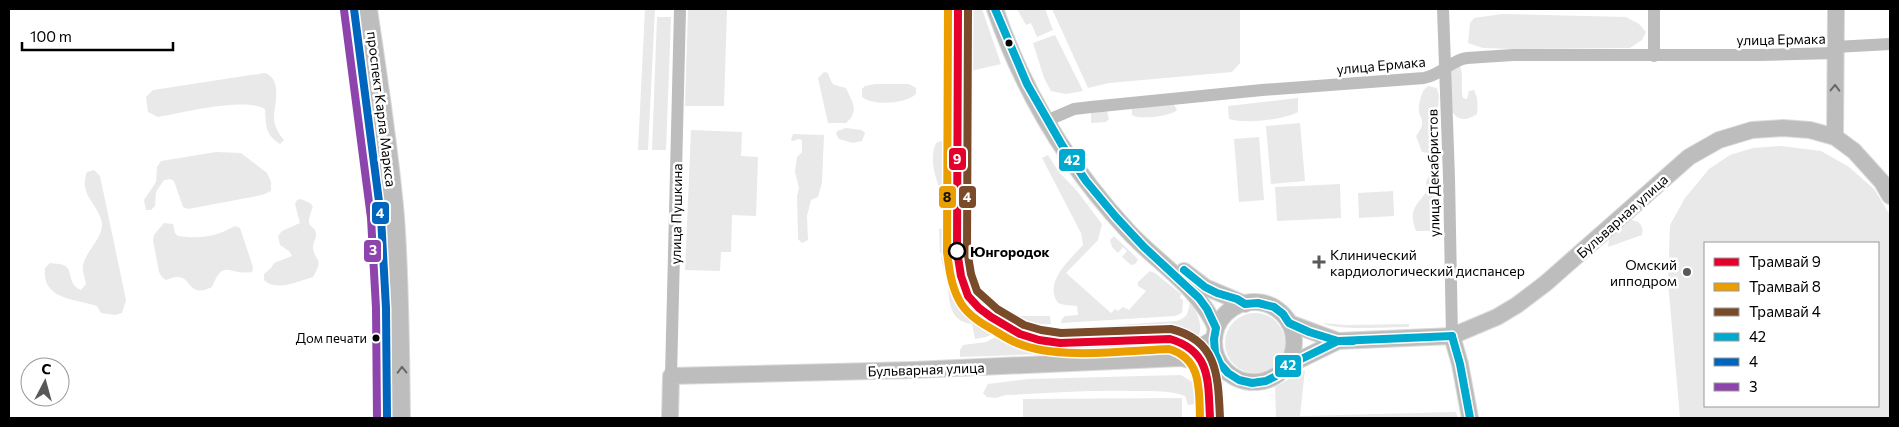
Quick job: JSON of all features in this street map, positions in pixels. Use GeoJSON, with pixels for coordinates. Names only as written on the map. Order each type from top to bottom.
{"type":"FeatureCollection","features":[{"type":"Feature","properties":{"kind":"main road","name":"проспект Карла Маркса"},"geometry":{"type":"LineString","coordinates":[[354,9],[384,180]]}},
{"type":"Feature","properties":{"kind":"main road","name":"проспект Карла Маркса"},"geometry":{"type":"LineString","coordinates":[[369,9],[384,180],[401,303],[402,418]]}},
{"type":"Feature","properties":{"kind":"main road"},"geometry":{"type":"LineString","coordinates":[[996,9],[1014,55],[1086,181],[1139,242],[1199,298],[1207,309],[1215,334],[1215,353],[1220,364],[1228,373],[1239,380],[1252,383],[1266,381],[1278,375],[1287,366],[1293,352],[1294,337],[1289,323],[1283,314],[1274,307],[1258,303],[1246,304],[1230,310],[1221,318],[1215,334]]}},
{"type":"Feature","properties":{"kind":"main road"},"geometry":{"type":"LineString","coordinates":[[1007,9],[1051,118],[1094,174],[1137,225],[1190,275],[1205,287],[1246,304]]}},
{"type":"Feature","properties":{"kind":"main road"},"geometry":{"type":"LineString","coordinates":[[1835,136],[1836,9]]}},
{"type":"Feature","properties":{"kind":"main road","name":"Бульварная улица"},"geometry":{"type":"LineString","coordinates":[[1289,323],[1338,341],[1452,336],[1497,317],[1517,305],[1546,283],[1587,249],[1689,156],[1719,140],[1752,130],[1783,128],[1810,130],[1835,136],[1854,151],[1882,182],[1890,196]]}},
{"type":"Feature","properties":{"kind":"main road","name":"проспект Карла Маркса"},"geometry":{"type":"LineString","coordinates":[[387,418],[386,308],[388,216]]}},
{"type":"Feature","properties":{"kind":"main road","name":"Бульварная улица"},"geometry":{"type":"LineString","coordinates":[[1181,358],[1215,334]]}},
{"type":"Feature","properties":{"kind":"main road"},"geometry":{"type":"LineString","coordinates":[[1452,336],[1460,364],[1470,418]]}},
{"type":"Feature","properties":{"kind":"main road","name":"Бульварная улица"},"geometry":{"type":"LineString","coordinates":[[1287,366],[1338,341]]}},
{"type":"Feature","properties":{"kind":"main road","name":"Бульварная улица"},"geometry":{"type":"LineString","coordinates":[[671,376],[913,370],[1181,358],[1203,363],[1228,373]]}},
{"type":"Feature","properties":{"kind":"main road","name":"улица Пушкина"},"geometry":{"type":"LineString","coordinates":[[670,418],[671,376]]}},
{"type":"Feature","properties":{"kind":"street","name":"улица Пушкина"},"geometry":{"type":"LineString","coordinates":[[671,376],[680,9]]}},
{"type":"Feature","properties":{"kind":"street","name":"улица Декабристов"},"geometry":{"type":"LineString","coordinates":[[1443,9],[1452,336]]}},
{"type":"Feature","properties":{"kind":"street"},"geometry":{"type":"LineString","coordinates":[[1654,9],[1654,56]]}},
{"type":"Feature","properties":{"kind":"street","name":"улица Ермака"},"geometry":{"type":"LineString","coordinates":[[1051,118],[1074,109],[1091,106],[1262,90],[1424,78],[1435,76],[1460,59],[1504,56],[1654,56],[1835,50],[1890,44]]}},
{"type":"Feature","properties":{"kind":"shaded area"},"geometry":{"type":"Polygon","coordinates":[[[645,9],[655,9],[648,150],[638,150],[645,9]]]}},
{"type":"Feature","properties":{"kind":"shaded area"},"geometry":{"type":"Polygon","coordinates":[[[688,9],[727,9],[724,106],[685,106],[688,9]]]}},
{"type":"Feature","properties":{"kind":"shaded area"},"geometry":{"type":"Polygon","coordinates":[[[961,9],[982,9],[1001,64],[962,73],[961,9]]]}},
{"type":"Feature","properties":{"kind":"shaded area"},"geometry":{"type":"Polygon","coordinates":[[[1017,9],[1045,9],[1053,30],[1037,37],[1031,23],[1026,25],[1017,9]]]}},
{"type":"Feature","properties":{"kind":"shaded area"},"geometry":{"type":"Polygon","coordinates":[[[1052,9],[1240,9],[1240,63],[1232,72],[1109,83],[1088,88],[1052,9]]]}},
{"type":"Feature","properties":{"kind":"shaded area"},"geometry":{"type":"Polygon","coordinates":[[[1502,14],[1626,17],[1639,24],[1646,32],[1642,40],[1630,48],[1512,49],[1483,48],[1468,43],[1470,23],[1474,18],[1502,14]]]}},
{"type":"Feature","properties":{"kind":"shaded area"},"geometry":{"type":"Polygon","coordinates":[[[657,17],[671,17],[666,150],[652,150],[657,17]]]}},
{"type":"Feature","properties":{"kind":"shaded area"},"geometry":{"type":"Polygon","coordinates":[[[1055,35],[1083,91],[1066,94],[1051,91],[1044,78],[1033,43],[1055,35]]]}},
{"type":"Feature","properties":{"kind":"shaded area"},"geometry":{"type":"Polygon","coordinates":[[[1460,66],[1463,98],[1467,99],[1469,91],[1474,90],[1477,102],[1477,114],[1466,119],[1458,118],[1453,113],[1448,94],[1454,67],[1460,66]]]}},
{"type":"Feature","properties":{"kind":"shaded area"},"geometry":{"type":"Polygon","coordinates":[[[824,72],[828,73],[833,84],[846,88],[851,98],[854,110],[846,123],[828,123],[818,78],[824,72]]]}},
{"type":"Feature","properties":{"kind":"shaded area"},"geometry":{"type":"Polygon","coordinates":[[[265,73],[271,76],[276,86],[274,119],[275,125],[284,140],[280,144],[271,137],[267,129],[265,109],[255,106],[228,105],[158,117],[148,112],[146,97],[153,90],[265,73]]]}},
{"type":"Feature","properties":{"kind":"shaded area"},"geometry":{"type":"Polygon","coordinates":[[[875,84],[909,84],[916,88],[916,94],[905,100],[889,103],[873,102],[862,97],[862,89],[865,86],[875,84]]]}},
{"type":"Feature","properties":{"kind":"shaded area"},"geometry":{"type":"Polygon","coordinates":[[[1428,86],[1437,88],[1439,96],[1437,118],[1439,133],[1429,153],[1422,152],[1416,136],[1422,125],[1419,113],[1420,98],[1428,86]]]}},
{"type":"Feature","properties":{"kind":"shaded area"},"geometry":{"type":"Polygon","coordinates":[[[1298,98],[1298,112],[1291,115],[1254,121],[1229,119],[1228,106],[1298,98]]]}},
{"type":"Feature","properties":{"kind":"shaded area"},"geometry":{"type":"Polygon","coordinates":[[[1174,104],[1177,110],[1162,116],[1132,115],[1132,109],[1174,104]]]}},
{"type":"Feature","properties":{"kind":"shaded area"},"geometry":{"type":"Polygon","coordinates":[[[1091,111],[1107,111],[1109,119],[1106,122],[1091,123],[1091,111]]]}},
{"type":"Feature","properties":{"kind":"shaded area"},"geometry":{"type":"Polygon","coordinates":[[[1300,123],[1305,181],[1271,184],[1266,126],[1300,123]]]}},
{"type":"Feature","properties":{"kind":"shaded area"},"geometry":{"type":"Polygon","coordinates":[[[846,128],[862,130],[865,133],[862,141],[853,143],[839,139],[836,134],[837,131],[846,128]]]}},
{"type":"Feature","properties":{"kind":"shaded area"},"geometry":{"type":"Polygon","coordinates":[[[691,130],[742,132],[741,156],[758,157],[756,216],[732,215],[731,252],[721,252],[720,271],[685,270],[691,130]]]}},
{"type":"Feature","properties":{"kind":"shaded area"},"geometry":{"type":"Polygon","coordinates":[[[793,134],[824,135],[822,182],[818,197],[811,200],[807,216],[808,240],[802,243],[798,239],[797,196],[799,188],[795,172],[797,157],[802,152],[802,140],[791,140],[793,134]]]}},
{"type":"Feature","properties":{"kind":"shaded area"},"geometry":{"type":"Polygon","coordinates":[[[1259,137],[1264,200],[1239,202],[1234,139],[1259,137]]]}},
{"type":"Feature","properties":{"kind":"shaded area"},"geometry":{"type":"Polygon","coordinates":[[[941,141],[947,146],[966,143],[967,225],[958,221],[959,249],[954,252],[940,253],[939,229],[948,228],[947,195],[942,193],[937,181],[933,155],[936,143],[941,141]]]}},
{"type":"Feature","properties":{"kind":"shaded area","name":"Омский ипподром"},"geometry":{"type":"Polygon","coordinates":[[[1781,146],[1821,151],[1849,167],[1874,189],[1890,215],[1890,418],[1680,418],[1668,282],[1670,225],[1685,198],[1709,169],[1730,155],[1753,148],[1781,146]]]}},
{"type":"Feature","properties":{"kind":"shaded area"},"geometry":{"type":"Polygon","coordinates":[[[216,152],[241,153],[267,173],[271,182],[271,191],[262,195],[188,209],[183,207],[174,181],[170,179],[164,180],[156,192],[155,206],[151,210],[146,210],[144,200],[156,182],[157,167],[161,161],[216,152]]]}},
{"type":"Feature","properties":{"kind":"shaded area"},"geometry":{"type":"Polygon","coordinates":[[[1048,155],[1058,171],[1077,191],[1102,224],[1098,240],[1066,273],[1111,313],[1115,309],[1118,311],[1123,307],[1129,310],[1146,291],[1138,286],[1138,282],[1150,271],[1181,294],[1180,298],[1183,300],[1182,313],[1175,316],[1061,323],[1065,316],[1078,315],[1077,306],[1058,303],[1054,295],[1056,279],[1065,264],[1083,245],[1081,233],[1042,158],[1048,155]]]}},
{"type":"Feature","properties":{"kind":"shaded area"},"geometry":{"type":"Polygon","coordinates":[[[94,170],[100,176],[126,300],[122,313],[115,315],[101,313],[97,306],[70,299],[54,292],[48,286],[45,279],[45,268],[50,263],[61,264],[68,269],[73,284],[76,287],[81,290],[86,284],[83,265],[102,229],[100,216],[85,187],[87,172],[94,170]]]}},
{"type":"Feature","properties":{"kind":"shaded area"},"geometry":{"type":"Polygon","coordinates":[[[1434,175],[1439,182],[1440,190],[1439,207],[1434,211],[1435,222],[1430,231],[1416,231],[1413,218],[1414,209],[1427,191],[1426,182],[1429,176],[1434,175]]]}},
{"type":"Feature","properties":{"kind":"shaded area"},"geometry":{"type":"Polygon","coordinates":[[[1340,184],[1341,218],[1277,221],[1275,187],[1340,184]]]}},
{"type":"Feature","properties":{"kind":"shaded area"},"geometry":{"type":"Polygon","coordinates":[[[1393,191],[1394,216],[1359,218],[1358,193],[1393,191]]]}},
{"type":"Feature","properties":{"kind":"shaded area"},"geometry":{"type":"Polygon","coordinates":[[[301,199],[310,203],[313,207],[309,224],[316,231],[313,247],[319,263],[318,266],[313,277],[281,285],[269,283],[264,280],[264,274],[274,263],[292,256],[289,251],[280,245],[278,236],[282,231],[300,223],[295,204],[297,200],[301,199]]]}},
{"type":"Feature","properties":{"kind":"shaded area"},"geometry":{"type":"Polygon","coordinates":[[[1631,220],[1641,225],[1642,235],[1608,247],[1609,239],[1631,220]]]}},
{"type":"Feature","properties":{"kind":"shaded area"},"geometry":{"type":"Polygon","coordinates":[[[164,223],[173,224],[175,233],[178,236],[186,237],[208,236],[221,233],[235,226],[240,228],[253,267],[252,272],[244,273],[224,270],[216,278],[212,287],[203,290],[192,288],[186,280],[181,278],[175,277],[166,280],[159,272],[153,240],[154,235],[164,223]]]}},
{"type":"Feature","properties":{"kind":"shaded area"},"geometry":{"type":"Polygon","coordinates":[[[1114,236],[1137,258],[1138,260],[1135,264],[1131,265],[1122,257],[1127,251],[1123,247],[1118,253],[1112,247],[1110,240],[1114,236]]]}},
{"type":"Feature","properties":{"kind":"shaded area"},"geometry":{"type":"Polygon","coordinates":[[[965,255],[968,257],[968,280],[994,316],[1050,316],[1051,324],[1009,326],[986,337],[975,339],[972,324],[958,319],[951,308],[941,257],[965,255]]]}},
{"type":"Feature","properties":{"kind":"shaded area"},"geometry":{"type":"Polygon","coordinates":[[[1190,301],[1200,322],[1200,333],[1193,343],[1185,346],[1173,349],[1077,353],[1072,350],[1069,344],[1062,342],[1061,329],[1180,320],[1187,314],[1190,301]]]}},
{"type":"Feature","properties":{"kind":"shaded area"},"geometry":{"type":"Polygon","coordinates":[[[1255,313],[1272,318],[1280,326],[1285,343],[1280,360],[1272,368],[1255,373],[1238,368],[1230,360],[1225,343],[1230,326],[1238,318],[1255,313]]]}},
{"type":"Feature","properties":{"kind":"shaded area"},"geometry":{"type":"Polygon","coordinates":[[[1322,323],[1347,325],[1409,324],[1409,327],[1350,328],[1322,323]]]}},
{"type":"Feature","properties":{"kind":"shaded area"},"geometry":{"type":"Polygon","coordinates":[[[1051,329],[1051,340],[1045,354],[960,357],[960,350],[963,345],[986,342],[1007,331],[1051,329]]]}},
{"type":"Feature","properties":{"kind":"shaded area"},"geometry":{"type":"Polygon","coordinates":[[[1305,370],[1300,416],[1456,412],[1458,418],[1276,418],[1275,387],[1305,370]]]}},
{"type":"Feature","properties":{"kind":"shaded area"},"geometry":{"type":"Polygon","coordinates":[[[1181,375],[1197,385],[1196,404],[1188,405],[1185,396],[1159,391],[1069,392],[1006,395],[996,398],[987,397],[983,393],[988,384],[1029,379],[1181,375]]]}},
{"type":"Feature","properties":{"kind":"shaded area"},"geometry":{"type":"Polygon","coordinates":[[[1182,398],[1182,418],[1023,418],[1023,399],[1182,398]]]}},
{"type":"Feature","properties":{"kind":"tram line","name":"8"},"geometry":{"type":"LineString","coordinates":[[948,9],[947,252],[952,282],[956,294],[965,309],[986,326],[1013,341],[1033,348],[1071,353],[1169,349],[1180,354],[1188,360],[1196,376],[1200,418]]}},
{"type":"Feature","properties":{"kind":"tram line","name":"9"},"geometry":{"type":"LineString","coordinates":[[958,9],[957,251],[961,276],[968,296],[991,317],[1020,334],[1039,340],[1060,343],[1170,339],[1183,344],[1193,351],[1205,369],[1209,392],[1210,418]]}},
{"type":"Feature","properties":{"kind":"tram line","name":"4"},"geometry":{"type":"LineString","coordinates":[[968,9],[967,250],[971,274],[977,291],[997,309],[1024,325],[1041,330],[1061,333],[1171,329],[1187,334],[1207,351],[1212,362],[1218,388],[1220,418]]}},
{"type":"Feature","properties":{"kind":"transit line","name":"4"},"geometry":{"type":"LineString","coordinates":[[354,9],[381,217],[386,308],[387,418]]}},
{"type":"Feature","properties":{"kind":"transit line","name":"42"},"geometry":{"type":"LineString","coordinates":[[995,9],[1027,84],[1062,145],[1086,181],[1116,217],[1144,247],[1199,298],[1207,309],[1216,328],[1214,339],[1215,353],[1220,364],[1228,373],[1239,380],[1252,383],[1266,381],[1278,375],[1287,366],[1338,341],[1452,336]]}},
{"type":"Feature","properties":{"kind":"transit line","name":"3"},"geometry":{"type":"LineString","coordinates":[[344,10],[371,218],[376,308],[377,418]]}},
{"type":"Feature","properties":{"kind":"transit line","name":"42"},"geometry":{"type":"LineString","coordinates":[[1184,270],[1205,287],[1217,293],[1237,299],[1245,304],[1258,303],[1274,307],[1283,314],[1289,323],[1309,332],[1338,341],[1353,341]]}},
{"type":"Feature","properties":{"kind":"transit line","name":"42"},"geometry":{"type":"LineString","coordinates":[[1452,336],[1460,364],[1470,418]]}},
{"type":"Feature","properties":{"kind":"place","name":"Юнгородок"},"geometry":{"type":"Point","coordinates":[957,251]}},
{"type":"Feature","properties":{"kind":"place","name":"Клинический кардиологический диспансер"},"geometry":{"type":"Point","coordinates":[1319,262]}},
{"type":"Feature","properties":{"kind":"place","name":"Омский ипподром"},"geometry":{"type":"Point","coordinates":[1687,272]}},
{"type":"Feature","properties":{"kind":"place","name":"Дом печати"},"geometry":{"type":"Point","coordinates":[376,338]}}]}
